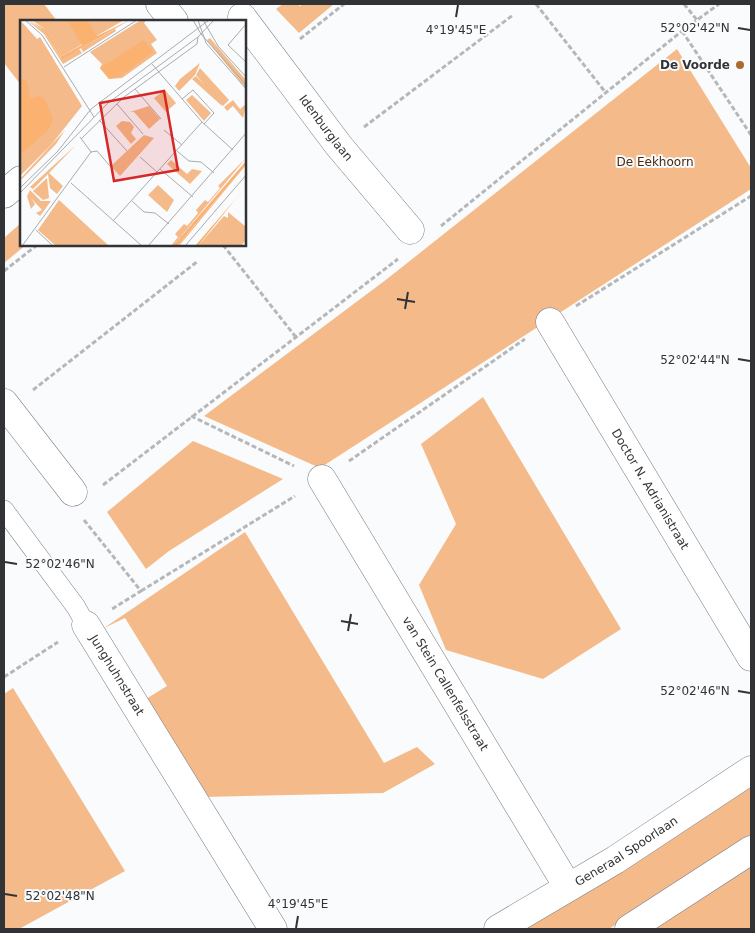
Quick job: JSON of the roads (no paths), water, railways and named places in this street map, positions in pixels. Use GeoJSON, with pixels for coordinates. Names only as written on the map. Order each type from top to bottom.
{"type":"FeatureCollection","features":[{"type":"Feature","properties":{"kind":"street"},"geometry":{"type":"LineString","coordinates":[[160,4],[173,20]]}},
{"type":"Feature","properties":{"kind":"street","name":"Idenburglaan"},"geometry":{"type":"LineString","coordinates":[[245,14],[339,146],[415,239]]}},
{"type":"Feature","properties":{"kind":"street"},"geometry":{"type":"LineString","coordinates":[[4,194],[20,181]]}},
{"type":"Feature","properties":{"kind":"street","name":"Doctor N. Adrianistraat"},"geometry":{"type":"LineString","coordinates":[[550,322],[751,657]]}},
{"type":"Feature","properties":{"kind":"street"},"geometry":{"type":"LineString","coordinates":[[6,406],[77,498]]}},
{"type":"Feature","properties":{"kind":"street","name":"van Stein Callenfelsstraat"},"geometry":{"type":"LineString","coordinates":[[322,479],[568,888]]}},
{"type":"Feature","properties":{"kind":"street","name":"Junghuhnstraat"},"geometry":{"type":"LineString","coordinates":[[86,624],[273,929]]}},
{"type":"Feature","properties":{"kind":"street","name":"Generaal Spoorlaan"},"geometry":{"type":"LineString","coordinates":[[498,929],[664,828],[751,770]]}},
{"type":"Feature","properties":{"kind":"street"},"geometry":{"type":"LineString","coordinates":[[629,929],[751,850]]}},
{"type":"Feature","properties":{"kind":"lane"},"geometry":{"type":"LineString","coordinates":[[4,510],[76,607],[86,624]]}},
{"type":"Feature","properties":{"kind":"place","name":"De Voorde"},"geometry":{"type":"Point","coordinates":[740,65]}},
{"type":"Feature","properties":{"kind":"park label","name":"De Eekhoorn"},"geometry":{"type":"Point","coordinates":[655,162]}}]}
